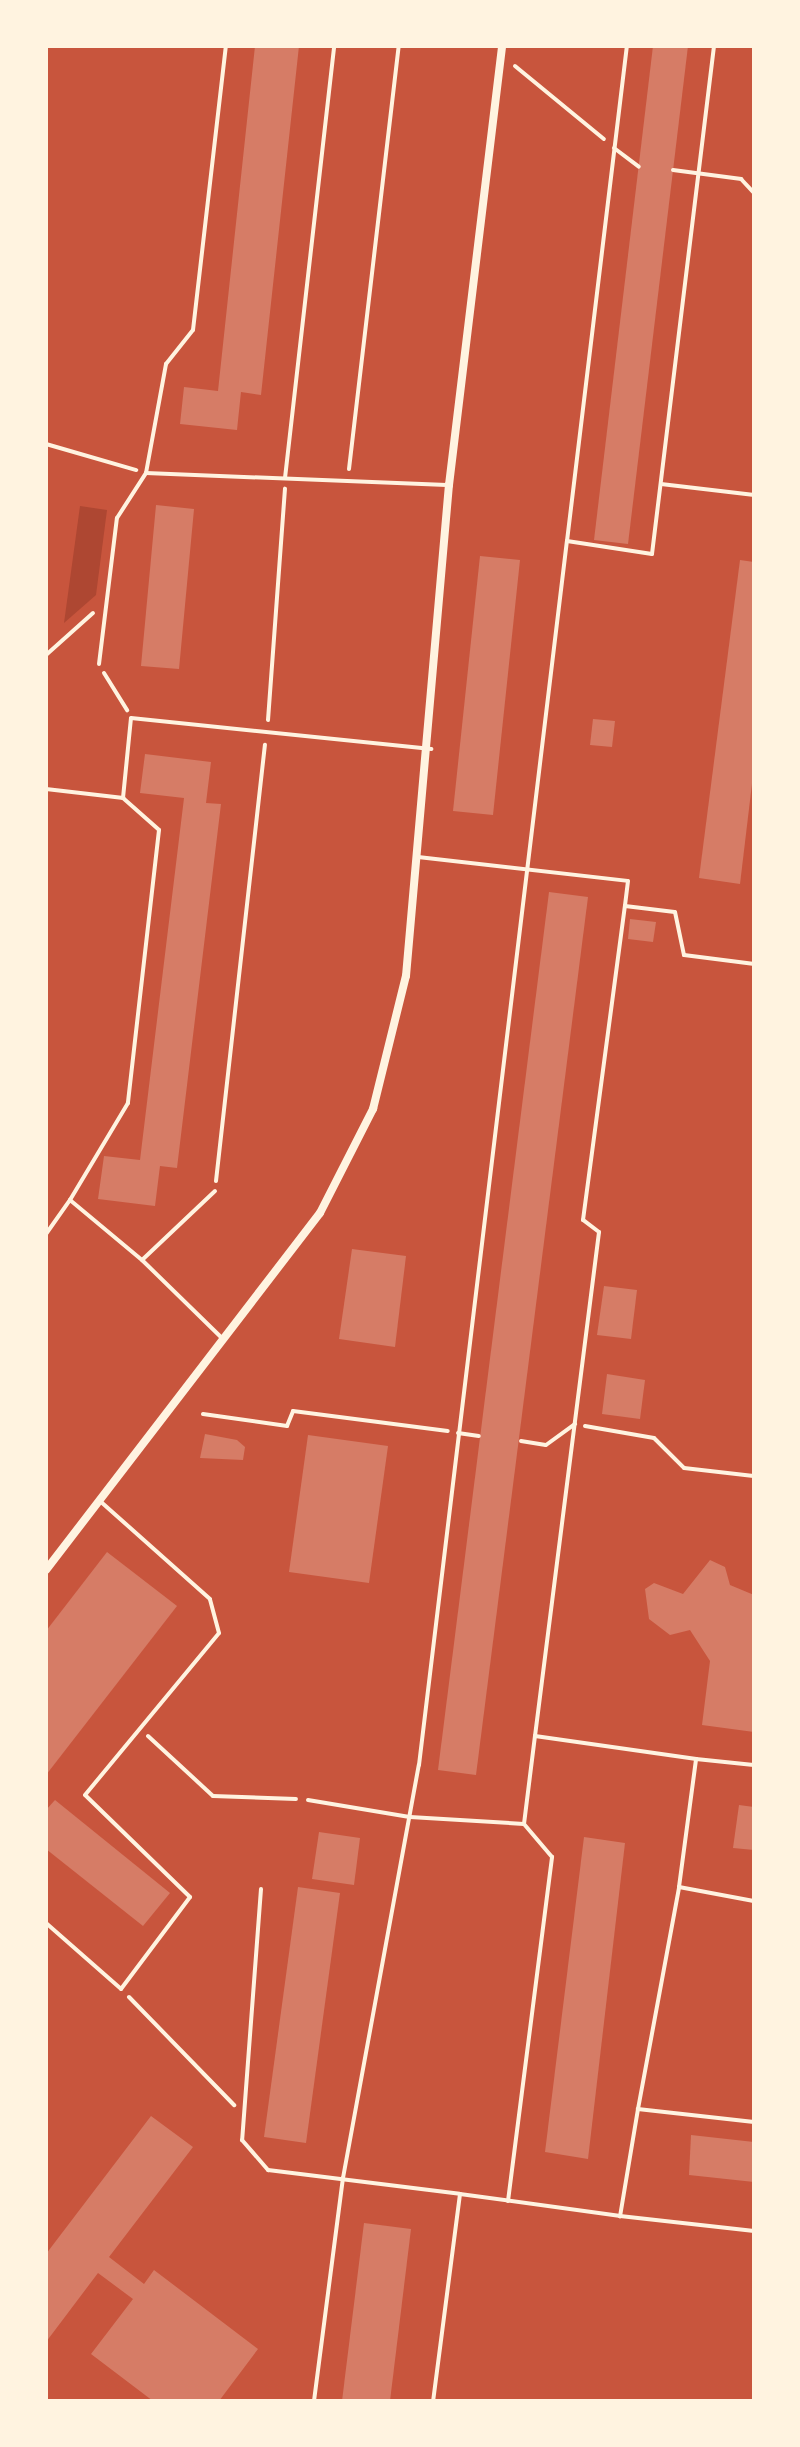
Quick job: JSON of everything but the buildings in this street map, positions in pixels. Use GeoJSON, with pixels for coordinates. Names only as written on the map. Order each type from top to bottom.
{"type":"FeatureCollection","features":[{"type":"Feature","properties":{"kind":"street"},"geometry":{"type":"LineString","coordinates":[[46,1570],[320,1213],[373,1109],[406,976],[431,749],[449,485],[501,50]]}},
{"type":"Feature","properties":{"kind":"lane"},"geometry":{"type":"LineString","coordinates":[[99,664],[117,518],[146,473],[166,364],[193,330],[226,46]]}},
{"type":"Feature","properties":{"kind":"lane"},"geometry":{"type":"LineString","coordinates":[[285,478],[334,46]]}},
{"type":"Feature","properties":{"kind":"lane"},"geometry":{"type":"LineString","coordinates":[[314,2401],[343,2178],[410,1817],[531,869],[627,46]]}},
{"type":"Feature","properties":{"kind":"lane"},"geometry":{"type":"LineString","coordinates":[[567,541],[652,554],[714,46]]}},
{"type":"Feature","properties":{"kind":"lane"},"geometry":{"type":"LineString","coordinates":[[614,148],[639,167]]}},
{"type":"Feature","properties":{"kind":"lane"},"geometry":{"type":"LineString","coordinates":[[673,170],[741,179],[754,193]]}},
{"type":"Feature","properties":{"kind":"lane"},"geometry":{"type":"LineString","coordinates":[[146,473],[449,485]]}},
{"type":"Feature","properties":{"kind":"lane"},"geometry":{"type":"LineString","coordinates":[[660,484],[754,495]]}},
{"type":"Feature","properties":{"kind":"lane"},"geometry":{"type":"LineString","coordinates":[[123,798],[131,718],[431,749]]}},
{"type":"Feature","properties":{"kind":"lane"},"geometry":{"type":"LineString","coordinates":[[46,789],[123,798],[159,830],[128,1103],[46,1234]]}},
{"type":"Feature","properties":{"kind":"lane"},"geometry":{"type":"LineString","coordinates":[[417,857],[628,881],[583,1220],[599,1232],[524,1824]]}},
{"type":"Feature","properties":{"kind":"lane"},"geometry":{"type":"LineString","coordinates":[[625,906],[675,912],[684,955],[754,964]]}},
{"type":"Feature","properties":{"kind":"lane"},"geometry":{"type":"LineString","coordinates":[[142,1260],[215,1191]]}},
{"type":"Feature","properties":{"kind":"lane"},"geometry":{"type":"LineString","coordinates":[[70,1200],[142,1260],[222,1338]]}},
{"type":"Feature","properties":{"kind":"lane"},"geometry":{"type":"LineString","coordinates":[[521,1441],[546,1445],[575,1424]]}},
{"type":"Feature","properties":{"kind":"lane"},"geometry":{"type":"LineString","coordinates":[[458,1433],[479,1436]]}},
{"type":"Feature","properties":{"kind":"lane"},"geometry":{"type":"LineString","coordinates":[[46,1923],[121,1989],[190,1897],[85,1795],[144,1732],[219,1633],[210,1599],[100,1501]]}},
{"type":"Feature","properties":{"kind":"lane"},"geometry":{"type":"LineString","coordinates":[[535,1736],[754,1765]]}},
{"type":"Feature","properties":{"kind":"lane"},"geometry":{"type":"LineString","coordinates":[[620,2216],[679,1887],[696,1759]]}},
{"type":"Feature","properties":{"kind":"lane"},"geometry":{"type":"LineString","coordinates":[[308,1800],[410,1817],[524,1824],[552,1857],[508,2201]]}},
{"type":"Feature","properties":{"kind":"lane"},"geometry":{"type":"LineString","coordinates":[[679,1887],[754,1901]]}},
{"type":"Feature","properties":{"kind":"lane"},"geometry":{"type":"LineString","coordinates":[[261,1889],[241,2113],[247,2154],[268,2170],[754,2231]]}},
{"type":"Feature","properties":{"kind":"lane"},"geometry":{"type":"LineString","coordinates":[[638,2109],[754,2122]]}},
{"type":"Feature","properties":{"kind":"lane"},"geometry":{"type":"LineString","coordinates":[[433,2401],[460,2194]]}},
{"type":"Feature","properties":{"kind":"path"},"geometry":{"type":"LineString","coordinates":[[347,481],[399,46]]}},
{"type":"Feature","properties":{"kind":"path"},"geometry":{"type":"LineString","coordinates":[[501,50],[614,148]]}},
{"type":"Feature","properties":{"kind":"path"},"geometry":{"type":"LineString","coordinates":[[46,444],[146,473]]}},
{"type":"Feature","properties":{"kind":"path"},"geometry":{"type":"LineString","coordinates":[[215,1191],[266,734],[285,478]]}},
{"type":"Feature","properties":{"kind":"path"},"geometry":{"type":"LineString","coordinates":[[46,655],[106,601]]}},
{"type":"Feature","properties":{"kind":"path"},"geometry":{"type":"LineString","coordinates":[[99,664],[131,718]]}},
{"type":"Feature","properties":{"kind":"path"},"geometry":{"type":"LineString","coordinates":[[203,1414],[287,1426],[293,1411],[458,1433]]}},
{"type":"Feature","properties":{"kind":"path"},"geometry":{"type":"LineString","coordinates":[[575,1424],[654,1438],[684,1468],[754,1476]]}},
{"type":"Feature","properties":{"kind":"path"},"geometry":{"type":"LineString","coordinates":[[144,1732],[213,1796],[308,1800]]}},
{"type":"Feature","properties":{"kind":"path"},"geometry":{"type":"LineString","coordinates":[[121,1989],[241,2113]]}},
{"type":"Feature","properties":{"kind":"shaded area"},"geometry":{"type":"Polygon","coordinates":[[[80,506],[107,510],[96,595],[64,623],[80,506]]]}}]}
